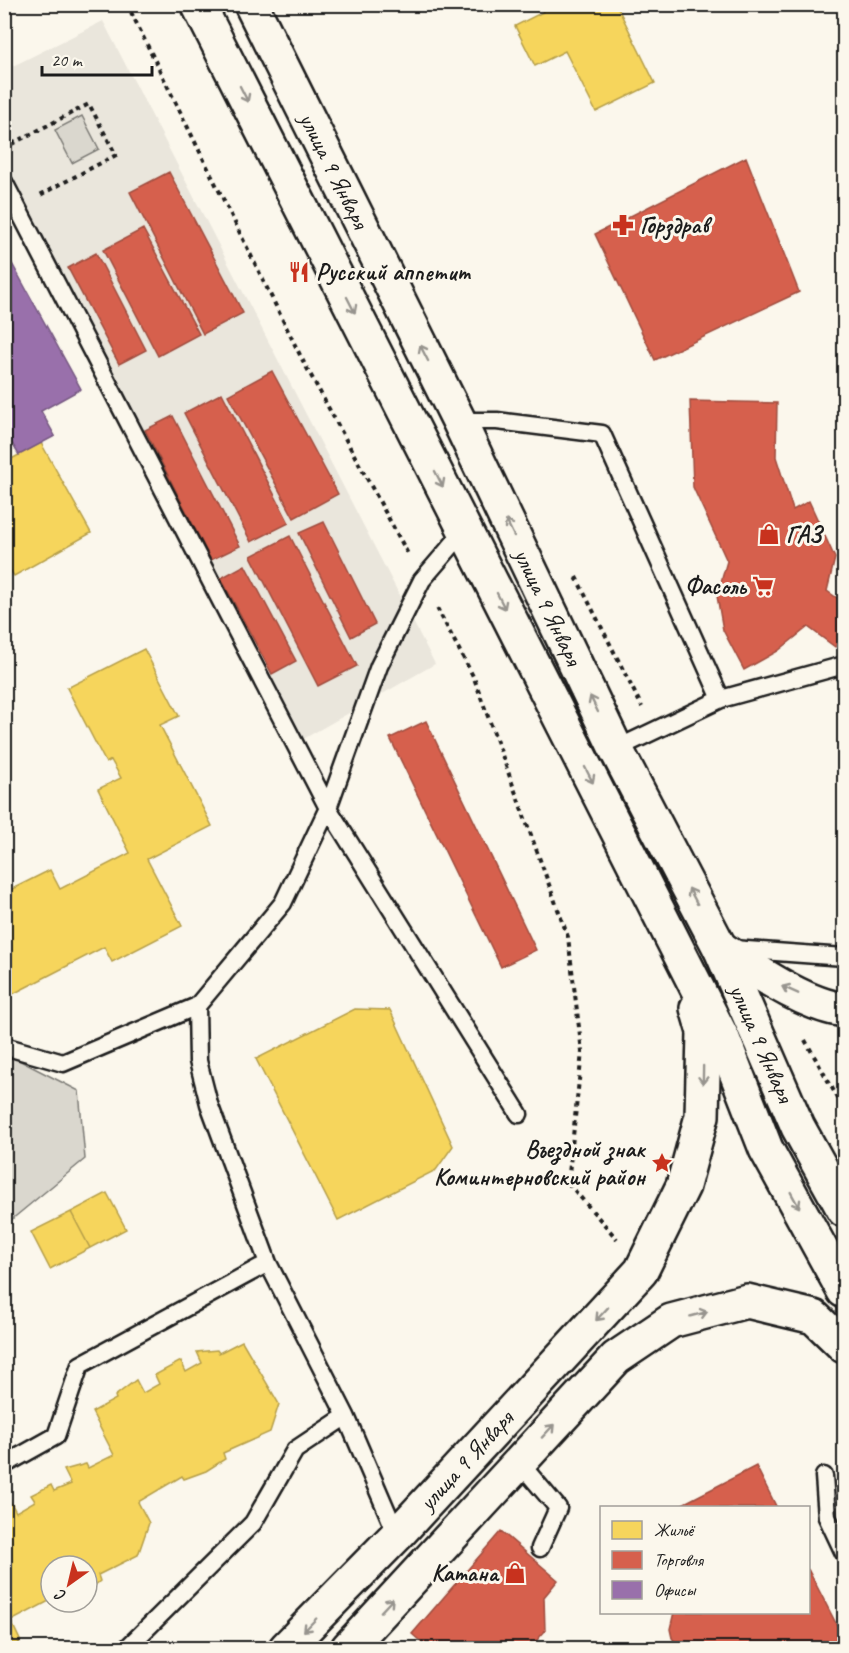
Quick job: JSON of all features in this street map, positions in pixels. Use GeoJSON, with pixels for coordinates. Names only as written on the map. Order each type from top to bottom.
{"type":"FeatureCollection","features":[{"type":"Feature","properties":{"kind":"main road","name":"улица 9 Января"},"geometry":{"type":"LineString","coordinates":[[198,4],[723,1038],[766,1149],[844,1291]]}},
{"type":"Feature","properties":{"kind":"main road","name":"улица 9 Января"},"geometry":{"type":"LineString","coordinates":[[251,4],[459,421],[616,749],[720,948],[798,1127],[844,1210]]}},
{"type":"Feature","properties":{"kind":"main road"},"geometry":{"type":"LineString","coordinates":[[720,948],[777,984],[832,1008],[844,1010]]}},
{"type":"Feature","properties":{"kind":"main road","name":"улица 9 Января"},"geometry":{"type":"LineString","coordinates":[[286,1648],[398,1536],[641,1272],[683,1186],[702,1116],[704,1032],[682,957]]}},
{"type":"Feature","properties":{"kind":"main road"},"geometry":{"type":"LineString","coordinates":[[348,1648],[616,1358],[671,1321],[747,1301],[814,1317],[844,1346]]}},
{"type":"Feature","properties":{"kind":"lane"},"geometry":{"type":"LineString","coordinates":[[4,182],[328,808],[519,1114]]}},
{"type":"Feature","properties":{"kind":"lane"},"geometry":{"type":"LineString","coordinates":[[459,421],[497,421],[602,434],[721,699]]}},
{"type":"Feature","properties":{"kind":"lane"},"geometry":{"type":"LineString","coordinates":[[4,1046],[63,1063],[197,1006],[283,903],[328,808],[379,666],[422,580],[465,530]]}},
{"type":"Feature","properties":{"kind":"lane"},"geometry":{"type":"LineString","coordinates":[[616,749],[721,699],[844,665]]}},
{"type":"Feature","properties":{"kind":"lane"},"geometry":{"type":"LineString","coordinates":[[720,948],[844,957]]}},
{"type":"Feature","properties":{"kind":"lane"},"geometry":{"type":"LineString","coordinates":[[197,1006],[198,1062],[209,1104],[268,1263],[346,1416],[398,1536]]}},
{"type":"Feature","properties":{"kind":"lane"},"geometry":{"type":"LineString","coordinates":[[4,1465],[56,1436],[80,1365],[268,1263]]}},
{"type":"Feature","properties":{"kind":"lane"},"geometry":{"type":"LineString","coordinates":[[127,1648],[253,1523],[295,1450],[346,1416]]}},
{"type":"Feature","properties":{"kind":"lane"},"geometry":{"type":"LineString","coordinates":[[519,1462],[558,1508],[540,1548]]}},
{"type":"Feature","properties":{"kind":"lane"},"geometry":{"type":"LineString","coordinates":[[824,1476],[827,1517],[844,1553]]}},
{"type":"Feature","properties":{"kind":"path"},"geometry":{"type":"LineString","coordinates":[[127,4],[302,360],[474,678],[568,937],[582,1052],[568,1183],[632,1257],[641,1272]]}},
{"type":"Feature","properties":{"kind":"path"},"geometry":{"type":"LineString","coordinates":[[4,148],[89,104],[116,155],[52,189]]}},
{"type":"Feature","properties":{"kind":"path"},"geometry":{"type":"LineString","coordinates":[[804,1040],[844,1109]]}},
{"type":"Feature","properties":{"kind":"shaded area"},"geometry":{"type":"Polygon","coordinates":[[[103,21],[435,664],[298,742],[5,170],[5,70],[103,21]]]}},
{"type":"Feature","properties":{"kind":"shaded area"},"geometry":{"type":"Polygon","coordinates":[[[82,116],[99,149],[72,163],[55,130],[82,116]]]}},
{"type":"Feature","properties":{"kind":"shaded area"},"geometry":{"type":"Polygon","coordinates":[[[5,1053],[79,1091],[85,1159],[5,1225],[5,1053]]]}},
{"type":"Feature","properties":{"kind":"building: Жильё"},"geometry":{"type":"Polygon","coordinates":[[[540,4],[616,4],[655,83],[596,112],[565,51],[535,66],[515,26],[543,12],[540,4]]]}},
{"type":"Feature","properties":{"kind":"building: Жильё"},"geometry":{"type":"Polygon","coordinates":[[[41,443],[91,533],[14,576],[4,561],[4,463],[41,443]]]}},
{"type":"Feature","properties":{"kind":"building: Жильё"},"geometry":{"type":"Polygon","coordinates":[[[144,649],[179,716],[160,725],[212,826],[147,859],[182,926],[112,962],[104,947],[11,995],[4,983],[4,893],[50,870],[60,889],[130,853],[98,789],[121,778],[111,760],[106,763],[67,688],[144,649]]]}},
{"type":"Feature","properties":{"kind":"building: Жильё"},"geometry":{"type":"Polygon","coordinates":[[[355,1009],[390,1010],[453,1146],[436,1170],[338,1220],[256,1059],[355,1009]]]}},
{"type":"Feature","properties":{"kind":"building: Жильё"},"geometry":{"type":"Polygon","coordinates":[[[107,1193],[126,1229],[90,1248],[71,1212],[107,1193]]]}},
{"type":"Feature","properties":{"kind":"building: Жильё"},"geometry":{"type":"Polygon","coordinates":[[[71,1212],[90,1248],[50,1269],[31,1232],[71,1212]]]}},
{"type":"Feature","properties":{"kind":"building: Жильё"},"geometry":{"type":"Polygon","coordinates":[[[242,1341],[279,1404],[270,1432],[223,1453],[225,1459],[206,1471],[184,1479],[182,1476],[138,1502],[149,1523],[138,1555],[99,1574],[99,1554],[39,1554],[39,1606],[11,1621],[20,1640],[17,1648],[4,1648],[4,1505],[10,1501],[16,1512],[35,1501],[31,1495],[51,1485],[54,1491],[71,1484],[64,1470],[86,1464],[88,1468],[114,1455],[92,1412],[116,1399],[115,1396],[136,1380],[143,1393],[159,1384],[155,1375],[181,1361],[186,1372],[202,1363],[197,1352],[217,1350],[219,1353],[242,1341]]]}},
{"type":"Feature","properties":{"kind":"building: Торговля"},"geometry":{"type":"Polygon","coordinates":[[[746,157],[799,292],[655,360],[595,234],[746,157]]]}},
{"type":"Feature","properties":{"kind":"building: Торговля"},"geometry":{"type":"Polygon","coordinates":[[[169,172],[243,313],[203,334],[130,192],[169,172]]]}},
{"type":"Feature","properties":{"kind":"building: Торговля"},"geometry":{"type":"Polygon","coordinates":[[[143,229],[199,334],[158,356],[103,250],[143,229]]]}},
{"type":"Feature","properties":{"kind":"building: Торговля"},"geometry":{"type":"Polygon","coordinates":[[[96,253],[146,350],[119,364],[68,268],[96,253]]]}},
{"type":"Feature","properties":{"kind":"building: Торговля"},"geometry":{"type":"Polygon","coordinates":[[[272,371],[338,494],[294,518],[228,395],[272,371]]]}},
{"type":"Feature","properties":{"kind":"building: Торговля"},"geometry":{"type":"Polygon","coordinates":[[[222,393],[289,523],[251,542],[184,413],[222,393]]]}},
{"type":"Feature","properties":{"kind":"building: Торговля","name":"ГАЗ"},"geometry":{"type":"Polygon","coordinates":[[[690,401],[777,403],[776,457],[793,510],[809,501],[835,558],[827,591],[844,603],[844,633],[835,647],[808,627],[778,651],[744,670],[723,630],[717,596],[727,561],[693,487],[690,401]]]}},
{"type":"Feature","properties":{"kind":"building: Торговля"},"geometry":{"type":"Polygon","coordinates":[[[173,416],[240,546],[211,560],[145,430],[173,416]]]}},
{"type":"Feature","properties":{"kind":"building: Торговля"},"geometry":{"type":"Polygon","coordinates":[[[324,522],[375,624],[351,637],[299,533],[324,522]]]}},
{"type":"Feature","properties":{"kind":"building: Торговля"},"geometry":{"type":"Polygon","coordinates":[[[290,536],[357,666],[318,686],[251,556],[290,536]]]}},
{"type":"Feature","properties":{"kind":"building: Торговля"},"geometry":{"type":"Polygon","coordinates":[[[245,565],[296,661],[272,674],[221,578],[245,565]]]}},
{"type":"Feature","properties":{"kind":"building: Торговля"},"geometry":{"type":"Polygon","coordinates":[[[426,721],[536,950],[501,967],[390,738],[426,721]]]}},
{"type":"Feature","properties":{"kind":"building: Торговля"},"geometry":{"type":"Polygon","coordinates":[[[756,1466],[776,1506],[679,1506],[756,1466]]]}},
{"type":"Feature","properties":{"kind":"building: Торговля"},"geometry":{"type":"Polygon","coordinates":[[[501,1531],[558,1580],[544,1597],[545,1631],[530,1648],[428,1648],[412,1634],[501,1531]]]}},
{"type":"Feature","properties":{"kind":"building: Торговля"},"geometry":{"type":"Polygon","coordinates":[[[810,1573],[844,1639],[844,1648],[680,1648],[672,1638],[670,1629],[674,1614],[810,1614],[810,1573]]]}},
{"type":"Feature","properties":{"kind":"building: Офисы"},"geometry":{"type":"Polygon","coordinates":[[[4,249],[81,389],[41,411],[55,436],[19,455],[4,430],[4,249]]]}},
{"type":"Feature","properties":{"kind":"place","name":"Горздрав"},"geometry":{"type":"Point","coordinates":[623,225]}},
{"type":"Feature","properties":{"kind":"place","name":"Русский аппетит"},"geometry":{"type":"Point","coordinates":[299,272]}},
{"type":"Feature","properties":{"kind":"place","name":"ГАЗ"},"geometry":{"type":"Point","coordinates":[769,534]}},
{"type":"Feature","properties":{"kind":"place","name":"Фасоль"},"geometry":{"type":"Point","coordinates":[763,586]}},
{"type":"Feature","properties":{"kind":"place","name":"Въездной знак Коминтерновский район"},"geometry":{"type":"Point","coordinates":[662,1163]}},
{"type":"Feature","properties":{"kind":"place","name":"Катана"},"geometry":{"type":"Point","coordinates":[515,1573]}}]}
